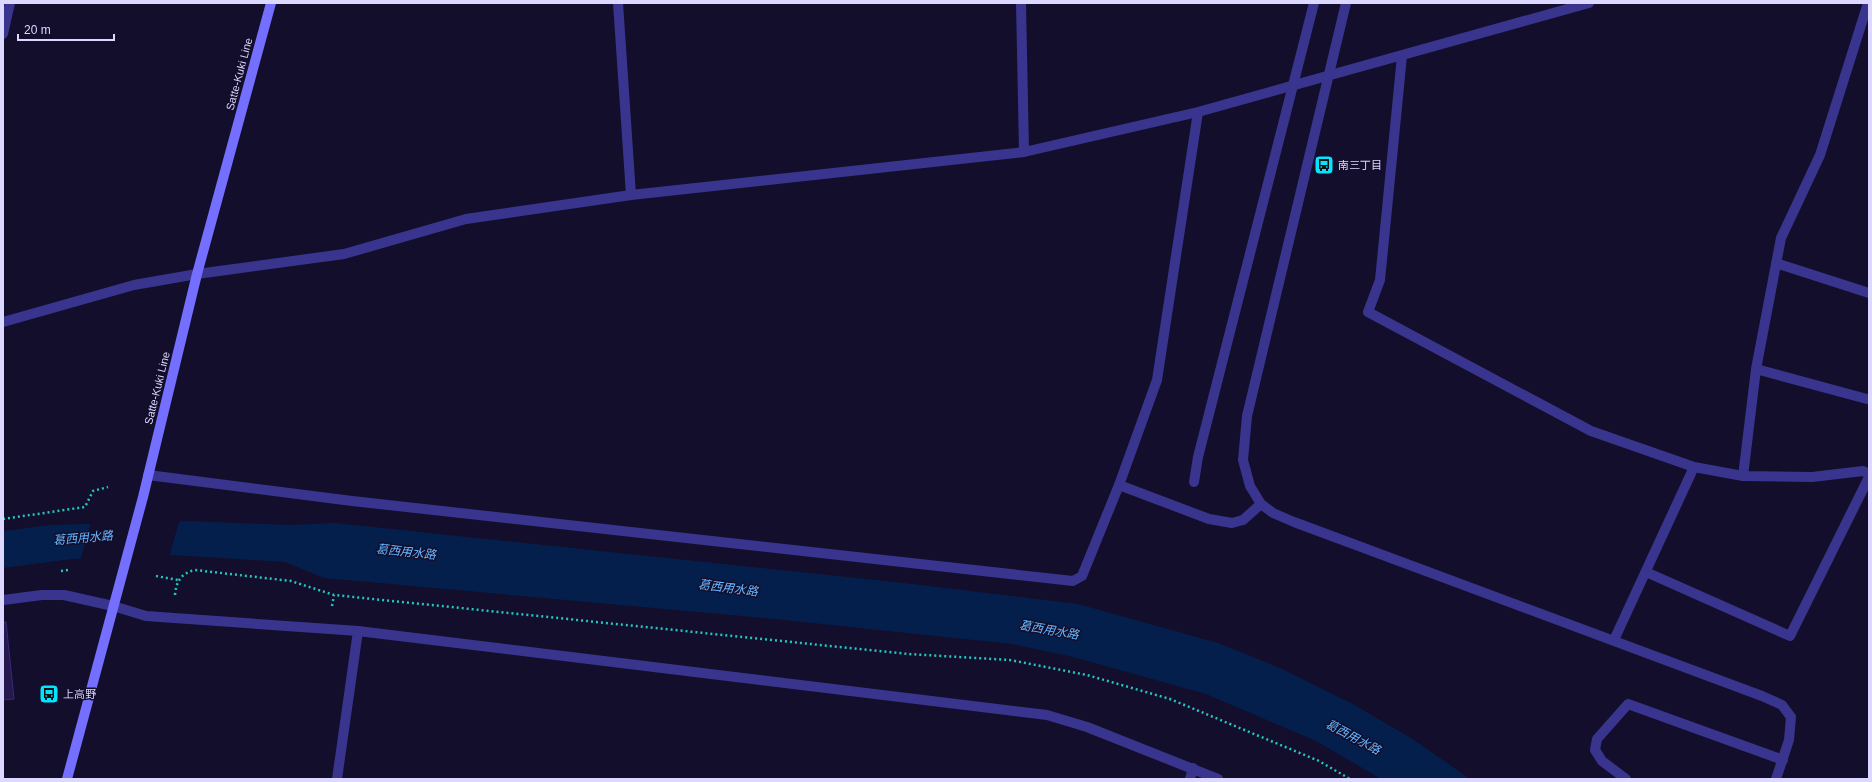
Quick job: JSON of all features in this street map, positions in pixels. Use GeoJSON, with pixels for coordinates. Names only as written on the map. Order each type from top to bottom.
{"type":"FeatureCollection","features":[{"type":"Feature","properties":{"kind":"main road","name":"Satte-Kuki Line"},"geometry":{"type":"LineString","coordinates":[[67,779],[143,497],[198,274],[271,3]]}},
{"type":"Feature","properties":{"kind":"street"},"geometry":{"type":"LineString","coordinates":[[3,34],[10,3]]}},
{"type":"Feature","properties":{"kind":"street"},"geometry":{"type":"LineString","coordinates":[[618,3],[631,195]]}},
{"type":"Feature","properties":{"kind":"street"},"geometry":{"type":"LineString","coordinates":[[1021,3],[1024,152]]}},
{"type":"Feature","properties":{"kind":"street"},"geometry":{"type":"LineString","coordinates":[[1194,482],[1198,457],[1314,3]]}},
{"type":"Feature","properties":{"kind":"street"},"geometry":{"type":"LineString","coordinates":[[1346,3],[1247,416],[1243,460],[1250,486],[1261,504],[1273,513],[1294,522],[1614,640],[1782,705],[1791,718],[1789,740],[1776,779]]}},
{"type":"Feature","properties":{"kind":"street"},"geometry":{"type":"LineString","coordinates":[[3,322],[134,285],[198,274],[344,254],[466,219],[631,195],[1024,152],[1198,112],[1329,74],[1402,56],[1589,3]]}},
{"type":"Feature","properties":{"kind":"street"},"geometry":{"type":"LineString","coordinates":[[1743,476],[1756,369],[1781,238],[1820,155],[1868,3]]}},
{"type":"Feature","properties":{"kind":"street"},"geometry":{"type":"LineString","coordinates":[[1402,56],[1380,280],[1368,312],[1591,431],[1694,467],[1743,476],[1812,477],[1863,471],[1869,474]]}},
{"type":"Feature","properties":{"kind":"street"},"geometry":{"type":"LineString","coordinates":[[148,475],[392,505],[1073,580],[1082,576],[1119,485],[1157,380],[1198,112]]}},
{"type":"Feature","properties":{"kind":"street"},"geometry":{"type":"LineString","coordinates":[[1776,263],[1869,293]]}},
{"type":"Feature","properties":{"kind":"street"},"geometry":{"type":"LineString","coordinates":[[1756,369],[1867,399]]}},
{"type":"Feature","properties":{"kind":"street"},"geometry":{"type":"LineString","coordinates":[[1614,640],[1694,467]]}},
{"type":"Feature","properties":{"kind":"street"},"geometry":{"type":"LineString","coordinates":[[1646,572],[1790,636],[1869,477]]}},
{"type":"Feature","properties":{"kind":"street"},"geometry":{"type":"LineString","coordinates":[[1119,485],[1209,519],[1232,523],[1243,520],[1261,504]]}},
{"type":"Feature","properties":{"kind":"street"},"geometry":{"type":"LineString","coordinates":[[3,600],[42,595],[64,595],[113,606],[146,616],[358,631],[1047,714],[1087,727],[1218,779]]}},
{"type":"Feature","properties":{"kind":"street"},"geometry":{"type":"LineString","coordinates":[[337,779],[358,631]]}},
{"type":"Feature","properties":{"kind":"street"},"geometry":{"type":"LineString","coordinates":[[1626,779],[1602,761],[1595,750],[1597,739],[1628,704],[1783,760]]}},
{"type":"Feature","properties":{"kind":"street"},"geometry":{"type":"LineString","coordinates":[[1190,779],[1193,768]]}},
{"type":"Feature","properties":{"kind":"path"},"geometry":{"type":"LineString","coordinates":[[3,519],[85,507],[93,491],[108,487]]}},
{"type":"Feature","properties":{"kind":"path"},"geometry":{"type":"LineString","coordinates":[[175,597],[178,580],[187,572],[195,570],[291,580],[334,595],[908,654],[1010,660],[1087,675],[1170,699],[1319,761],[1350,779]]}},
{"type":"Feature","properties":{"kind":"path"},"geometry":{"type":"LineString","coordinates":[[156,576],[178,580]]}},
{"type":"Feature","properties":{"kind":"water","name":"葛西用水路"},"geometry":{"type":"Polygon","coordinates":[[[189,521],[291,525],[335,523],[904,583],[1078,604],[1218,643],[1280,668],[1353,704],[1414,740],[1470,779],[1381,779],[1316,741],[1206,694],[1073,657],[1012,644],[765,618],[324,578],[285,562],[174,555],[72,559],[3,568],[3,531],[51,525],[189,521]]]}},
{"type":"Feature","properties":{"kind":"pier"},"geometry":{"type":"Polygon","coordinates":[[[180,519],[169,557],[80,561],[91,522],[180,519]]]}},
{"type":"Feature","properties":{"kind":"building"},"geometry":{"type":"Polygon","coordinates":[[[3,622],[6,622],[14,699],[3,700],[3,622]]]}},
{"type":"Feature","properties":{"kind":"place","name":"南三丁目"},"geometry":{"type":"Point","coordinates":[1324,165]}},
{"type":"Feature","properties":{"kind":"place","name":"上高野"},"geometry":{"type":"Point","coordinates":[49,694]}}]}
